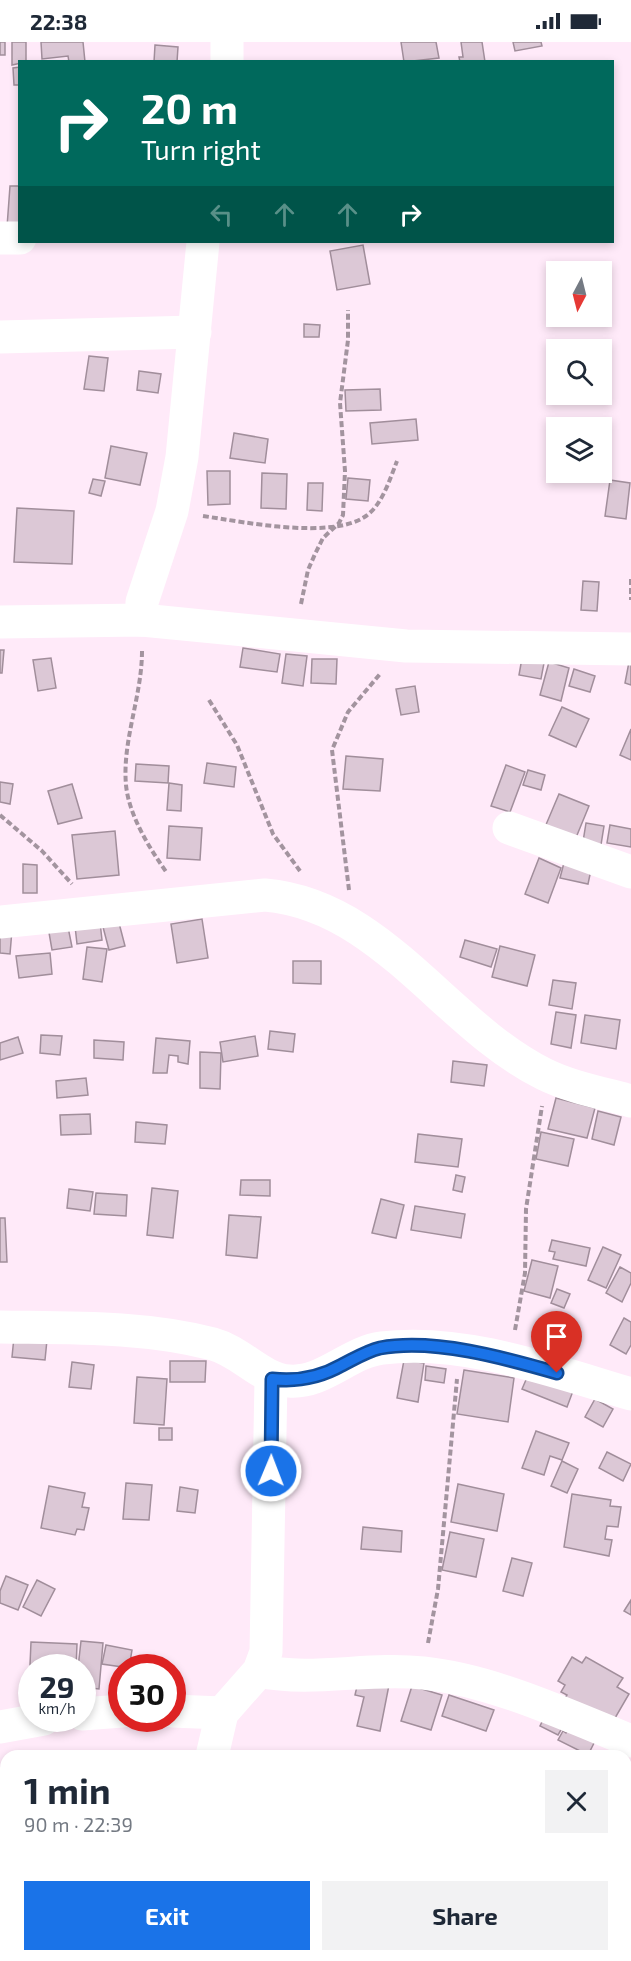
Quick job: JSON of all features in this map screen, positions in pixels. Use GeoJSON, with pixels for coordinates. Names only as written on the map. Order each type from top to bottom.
{"type":"FeatureCollection","features":[{"type":"Feature","properties":{"kind":"street"},"geometry":{"type":"LineString","coordinates":[[227,42],[227,60]]}},
{"type":"Feature","properties":{"kind":"street"},"geometry":{"type":"LineString","coordinates":[[0,238],[18,238]]}},
{"type":"Feature","properties":{"kind":"street"},"geometry":{"type":"LineString","coordinates":[[142,620],[142,602],[172,511],[182,457],[203,243]]}},
{"type":"Feature","properties":{"kind":"street"},"geometry":{"type":"LineString","coordinates":[[0,337],[195,332]]}},
{"type":"Feature","properties":{"kind":"street"},"geometry":{"type":"LineString","coordinates":[[0,622],[142,620],[405,646],[631,649]]}},
{"type":"Feature","properties":{"kind":"street"},"geometry":{"type":"LineString","coordinates":[[508,828],[631,872]]}},
{"type":"Feature","properties":{"kind":"street"},"geometry":{"type":"LineString","coordinates":[[0,922],[265,895],[293,897],[321,907],[408,965],[489,1037],[544,1074],[631,1101]]}},
{"type":"Feature","properties":{"kind":"street"},"geometry":{"type":"LineString","coordinates":[[0,1327],[72,1328],[172,1335],[215,1345],[238,1354],[272,1379],[292,1382],[310,1379],[378,1349],[403,1346],[504,1359],[631,1394]]}},
{"type":"Feature","properties":{"kind":"street"},"geometry":{"type":"LineString","coordinates":[[213,1750],[222,1713],[259,1671],[266,1652],[272,1379]]}},
{"type":"Feature","properties":{"kind":"street"},"geometry":{"type":"LineString","coordinates":[[259,1671],[293,1676],[371,1671],[421,1672],[478,1684],[631,1741]]}},
{"type":"Feature","properties":{"kind":"street"},"geometry":{"type":"LineString","coordinates":[[186,1712],[222,1713]]}},
{"type":"Feature","properties":{"kind":"street"},"geometry":{"type":"LineString","coordinates":[[0,1727],[18,1724]]}},
{"type":"Feature","properties":{"kind":"path"},"geometry":{"type":"LineString","coordinates":[[334,529],[343,515],[345,471],[340,403],[348,340],[348,310]]}},
{"type":"Feature","properties":{"kind":"path"},"geometry":{"type":"LineString","coordinates":[[295,634],[308,570],[323,538],[334,529],[367,515],[386,490],[397,461]]}},
{"type":"Feature","properties":{"kind":"path"},"geometry":{"type":"LineString","coordinates":[[172,511],[262,524],[334,529]]}},
{"type":"Feature","properties":{"kind":"path"},"geometry":{"type":"LineString","coordinates":[[631,579],[631,600]]}},
{"type":"Feature","properties":{"kind":"path"},"geometry":{"type":"LineString","coordinates":[[142,620],[142,659],[126,786],[140,826],[155,856],[194,903]]}},
{"type":"Feature","properties":{"kind":"path"},"geometry":{"type":"LineString","coordinates":[[356,930],[332,750],[348,711],[405,646]]}},
{"type":"Feature","properties":{"kind":"path"},"geometry":{"type":"LineString","coordinates":[[209,700],[237,745],[273,834],[308,880],[321,907]]}},
{"type":"Feature","properties":{"kind":"path"},"geometry":{"type":"LineString","coordinates":[[0,815],[65,874],[94,914]]}},
{"type":"Feature","properties":{"kind":"path"},"geometry":{"type":"LineString","coordinates":[[504,1359],[518,1321],[523,1288],[526,1209],[544,1074]]}},
{"type":"Feature","properties":{"kind":"path"},"geometry":{"type":"LineString","coordinates":[[421,1672],[438,1589],[443,1512],[461,1352]]}},
{"type":"Feature","properties":{"kind":"building"},"geometry":{"type":"Polygon","coordinates":[[[0,42],[5,42],[5,55],[0,55],[0,42]]]}},
{"type":"Feature","properties":{"kind":"building"},"geometry":{"type":"Polygon","coordinates":[[[12,42],[26,42],[26,60],[18,60],[18,64],[12,65],[12,42]]]}},
{"type":"Feature","properties":{"kind":"building"},"geometry":{"type":"Polygon","coordinates":[[[41,42],[83,42],[85,60],[69,60],[68,56],[42,59],[41,42]]]}},
{"type":"Feature","properties":{"kind":"building"},"geometry":{"type":"Polygon","coordinates":[[[401,42],[436,42],[439,58],[404,60],[401,42]]]}},
{"type":"Feature","properties":{"kind":"building"},"geometry":{"type":"Polygon","coordinates":[[[461,42],[482,42],[485,60],[460,60],[459,57],[463,57],[461,42]]]}},
{"type":"Feature","properties":{"kind":"building"},"geometry":{"type":"Polygon","coordinates":[[[513,42],[541,42],[542,46],[515,51],[513,42]]]}},
{"type":"Feature","properties":{"kind":"building"},"geometry":{"type":"Polygon","coordinates":[[[155,45],[178,47],[177,60],[154,60],[155,45]]]}},
{"type":"Feature","properties":{"kind":"building"},"geometry":{"type":"Polygon","coordinates":[[[18,67],[18,85],[14,85],[13,68],[18,67]]]}},
{"type":"Feature","properties":{"kind":"building"},"geometry":{"type":"Polygon","coordinates":[[[10,186],[18,186],[18,227],[7,227],[10,186]]]}},
{"type":"Feature","properties":{"kind":"building"},"geometry":{"type":"Polygon","coordinates":[[[363,245],[370,284],[337,290],[330,251],[363,245]]]}},
{"type":"Feature","properties":{"kind":"building"},"geometry":{"type":"Polygon","coordinates":[[[304,324],[320,325],[319,337],[304,337],[304,324]]]}},
{"type":"Feature","properties":{"kind":"building"},"geometry":{"type":"Polygon","coordinates":[[[89,356],[108,358],[104,391],[84,389],[89,356]]]}},
{"type":"Feature","properties":{"kind":"building"},"geometry":{"type":"Polygon","coordinates":[[[139,371],[161,374],[158,393],[137,390],[139,371]]]}},
{"type":"Feature","properties":{"kind":"building"},"geometry":{"type":"Polygon","coordinates":[[[380,389],[381,410],[346,411],[345,390],[380,389]]]}},
{"type":"Feature","properties":{"kind":"building"},"geometry":{"type":"Polygon","coordinates":[[[416,419],[418,440],[372,444],[370,423],[416,419]]]}},
{"type":"Feature","properties":{"kind":"building"},"geometry":{"type":"Polygon","coordinates":[[[234,433],[268,439],[265,463],[230,458],[234,433]]]}},
{"type":"Feature","properties":{"kind":"building"},"geometry":{"type":"Polygon","coordinates":[[[111,446],[147,453],[140,485],[105,478],[111,446]]]}},
{"type":"Feature","properties":{"kind":"building"},"geometry":{"type":"Polygon","coordinates":[[[207,471],[230,471],[230,504],[208,505],[207,471]]]}},
{"type":"Feature","properties":{"kind":"building"},"geometry":{"type":"Polygon","coordinates":[[[262,473],[287,474],[286,509],[261,508],[262,473]]]}},
{"type":"Feature","properties":{"kind":"building"},"geometry":{"type":"Polygon","coordinates":[[[348,478],[370,480],[368,501],[346,499],[348,478]]]}},
{"type":"Feature","properties":{"kind":"building"},"geometry":{"type":"Polygon","coordinates":[[[93,479],[105,481],[101,496],[89,493],[93,479]]]}},
{"type":"Feature","properties":{"kind":"building"},"geometry":{"type":"Polygon","coordinates":[[[612,480],[630,483],[626,519],[605,516],[610,483],[612,483],[612,480]]]}},
{"type":"Feature","properties":{"kind":"building"},"geometry":{"type":"Polygon","coordinates":[[[308,483],[323,483],[322,511],[307,510],[308,483]]]}},
{"type":"Feature","properties":{"kind":"building"},"geometry":{"type":"Polygon","coordinates":[[[17,508],[74,511],[72,564],[14,562],[17,508]]]}},
{"type":"Feature","properties":{"kind":"building"},"geometry":{"type":"Polygon","coordinates":[[[583,581],[599,582],[597,611],[581,610],[583,581]]]}},
{"type":"Feature","properties":{"kind":"building"},"geometry":{"type":"Polygon","coordinates":[[[243,648],[280,654],[277,672],[240,667],[243,648]]]}},
{"type":"Feature","properties":{"kind":"building"},"geometry":{"type":"Polygon","coordinates":[[[0,650],[4,650],[2,673],[0,673],[0,650]]]}},
{"type":"Feature","properties":{"kind":"building"},"geometry":{"type":"Polygon","coordinates":[[[286,654],[307,656],[303,686],[282,683],[286,654]]]}},
{"type":"Feature","properties":{"kind":"building"},"geometry":{"type":"Polygon","coordinates":[[[51,658],[56,688],[38,691],[33,660],[51,658]]]}},
{"type":"Feature","properties":{"kind":"building"},"geometry":{"type":"Polygon","coordinates":[[[522,658],[544,663],[541,679],[519,675],[522,658]]]}},
{"type":"Feature","properties":{"kind":"building"},"geometry":{"type":"Polygon","coordinates":[[[312,659],[337,659],[336,684],[311,683],[312,659]]]}},
{"type":"Feature","properties":{"kind":"building"},"geometry":{"type":"Polygon","coordinates":[[[549,662],[569,668],[561,701],[540,695],[549,662]]]}},
{"type":"Feature","properties":{"kind":"building"},"geometry":{"type":"Polygon","coordinates":[[[629,662],[631,662],[631,685],[625,683],[629,662]]]}},
{"type":"Feature","properties":{"kind":"building"},"geometry":{"type":"Polygon","coordinates":[[[574,669],[595,676],[590,692],[569,686],[574,669]]]}},
{"type":"Feature","properties":{"kind":"building"},"geometry":{"type":"Polygon","coordinates":[[[415,686],[419,712],[401,715],[396,689],[415,686]]]}},
{"type":"Feature","properties":{"kind":"building"},"geometry":{"type":"Polygon","coordinates":[[[562,707],[589,719],[576,747],[549,735],[562,707]]]}},
{"type":"Feature","properties":{"kind":"building"},"geometry":{"type":"Polygon","coordinates":[[[631,729],[631,760],[620,755],[631,729]]]}},
{"type":"Feature","properties":{"kind":"building"},"geometry":{"type":"Polygon","coordinates":[[[346,756],[383,759],[380,791],[343,789],[346,756]]]}},
{"type":"Feature","properties":{"kind":"building"},"geometry":{"type":"Polygon","coordinates":[[[207,763],[236,767],[234,787],[204,783],[207,763]]]}},
{"type":"Feature","properties":{"kind":"building"},"geometry":{"type":"Polygon","coordinates":[[[136,764],[169,766],[168,783],[135,781],[136,764]]]}},
{"type":"Feature","properties":{"kind":"building"},"geometry":{"type":"Polygon","coordinates":[[[506,765],[525,772],[510,812],[491,806],[506,765]]]}},
{"type":"Feature","properties":{"kind":"building"},"geometry":{"type":"Polygon","coordinates":[[[528,770],[545,775],[541,790],[523,785],[528,770]]]}},
{"type":"Feature","properties":{"kind":"building"},"geometry":{"type":"Polygon","coordinates":[[[0,782],[13,784],[10,804],[0,802],[0,782]]]}},
{"type":"Feature","properties":{"kind":"building"},"geometry":{"type":"Polygon","coordinates":[[[169,783],[182,785],[181,811],[167,810],[169,783]]]}},
{"type":"Feature","properties":{"kind":"building"},"geometry":{"type":"Polygon","coordinates":[[[72,784],[82,818],[58,824],[48,791],[72,784]]]}},
{"type":"Feature","properties":{"kind":"building"},"geometry":{"type":"Polygon","coordinates":[[[559,794],[589,806],[575,840],[545,827],[559,794]]]}},
{"type":"Feature","properties":{"kind":"building"},"geometry":{"type":"Polygon","coordinates":[[[586,823],[604,826],[600,851],[582,848],[586,823]]]}},
{"type":"Feature","properties":{"kind":"building"},"geometry":{"type":"Polygon","coordinates":[[[610,825],[631,829],[631,847],[607,843],[610,825]]]}},
{"type":"Feature","properties":{"kind":"building"},"geometry":{"type":"Polygon","coordinates":[[[169,826],[202,828],[200,860],[167,858],[169,826]]]}},
{"type":"Feature","properties":{"kind":"building"},"geometry":{"type":"Polygon","coordinates":[[[115,831],[119,875],[77,879],[72,835],[115,831]]]}},
{"type":"Feature","properties":{"kind":"building"},"geometry":{"type":"Polygon","coordinates":[[[539,858],[561,868],[548,903],[525,894],[539,858]]]}},
{"type":"Feature","properties":{"kind":"building"},"geometry":{"type":"Polygon","coordinates":[[[565,859],[592,865],[588,884],[560,878],[565,859]]]}},
{"type":"Feature","properties":{"kind":"building"},"geometry":{"type":"Polygon","coordinates":[[[23,864],[37,865],[37,893],[23,893],[23,864]]]}},
{"type":"Feature","properties":{"kind":"building"},"geometry":{"type":"Polygon","coordinates":[[[66,917],[72,947],[52,950],[47,921],[66,917]]]}},
{"type":"Feature","properties":{"kind":"building"},"geometry":{"type":"Polygon","coordinates":[[[202,919],[208,958],[177,963],[171,924],[202,919]]]}},
{"type":"Feature","properties":{"kind":"building"},"geometry":{"type":"Polygon","coordinates":[[[100,922],[102,940],[77,944],[75,926],[100,922]]]}},
{"type":"Feature","properties":{"kind":"building"},"geometry":{"type":"Polygon","coordinates":[[[119,923],[125,946],[109,950],[103,927],[119,923]]]}},
{"type":"Feature","properties":{"kind":"building"},"geometry":{"type":"Polygon","coordinates":[[[0,929],[12,930],[10,954],[0,953],[0,929]]]}},
{"type":"Feature","properties":{"kind":"building"},"geometry":{"type":"Polygon","coordinates":[[[465,940],[497,949],[491,967],[460,957],[465,940]]]}},
{"type":"Feature","properties":{"kind":"building"},"geometry":{"type":"Polygon","coordinates":[[[500,946],[535,955],[527,986],[492,977],[500,946]]]}},
{"type":"Feature","properties":{"kind":"building"},"geometry":{"type":"Polygon","coordinates":[[[87,947],[107,949],[102,982],[83,979],[87,947]]]}},
{"type":"Feature","properties":{"kind":"building"},"geometry":{"type":"Polygon","coordinates":[[[50,953],[52,974],[19,978],[16,956],[50,953]]]}},
{"type":"Feature","properties":{"kind":"building"},"geometry":{"type":"Polygon","coordinates":[[[293,961],[321,961],[321,984],[293,983],[293,961]]]}},
{"type":"Feature","properties":{"kind":"building"},"geometry":{"type":"Polygon","coordinates":[[[553,980],[576,983],[572,1009],[549,1005],[553,980]]]}},
{"type":"Feature","properties":{"kind":"building"},"geometry":{"type":"Polygon","coordinates":[[[556,1012],[576,1015],[571,1048],[551,1044],[556,1012]]]}},
{"type":"Feature","properties":{"kind":"building"},"geometry":{"type":"Polygon","coordinates":[[[585,1015],[620,1020],[616,1049],[581,1043],[585,1015]]]}},
{"type":"Feature","properties":{"kind":"building"},"geometry":{"type":"Polygon","coordinates":[[[270,1031],[295,1034],[293,1052],[268,1049],[270,1031]]]}},
{"type":"Feature","properties":{"kind":"building"},"geometry":{"type":"Polygon","coordinates":[[[41,1035],[62,1036],[60,1055],[40,1053],[41,1035]]]}},
{"type":"Feature","properties":{"kind":"building"},"geometry":{"type":"Polygon","coordinates":[[[255,1036],[258,1056],[223,1062],[220,1042],[255,1036]]]}},
{"type":"Feature","properties":{"kind":"building"},"geometry":{"type":"Polygon","coordinates":[[[18,1037],[23,1053],[0,1060],[0,1043],[18,1037]]]}},
{"type":"Feature","properties":{"kind":"building"},"geometry":{"type":"Polygon","coordinates":[[[156,1038],[190,1041],[188,1064],[178,1062],[178,1056],[169,1055],[167,1073],[153,1073],[156,1038]]]}},
{"type":"Feature","properties":{"kind":"building"},"geometry":{"type":"Polygon","coordinates":[[[94,1040],[124,1042],[123,1060],[94,1058],[94,1040]]]}},
{"type":"Feature","properties":{"kind":"building"},"geometry":{"type":"Polygon","coordinates":[[[200,1052],[221,1053],[220,1089],[200,1088],[200,1052]]]}},
{"type":"Feature","properties":{"kind":"building"},"geometry":{"type":"Polygon","coordinates":[[[453,1061],[487,1065],[484,1086],[451,1082],[453,1061]]]}},
{"type":"Feature","properties":{"kind":"building"},"geometry":{"type":"Polygon","coordinates":[[[86,1078],[88,1095],[57,1098],[56,1081],[86,1078]]]}},
{"type":"Feature","properties":{"kind":"building"},"geometry":{"type":"Polygon","coordinates":[[[556,1098],[595,1108],[587,1138],[548,1129],[556,1098]]]}},
{"type":"Feature","properties":{"kind":"building"},"geometry":{"type":"Polygon","coordinates":[[[598,1111],[621,1117],[614,1145],[592,1139],[598,1111]]]}},
{"type":"Feature","properties":{"kind":"building"},"geometry":{"type":"Polygon","coordinates":[[[90,1114],[91,1134],[61,1135],[60,1115],[90,1114]]]}},
{"type":"Feature","properties":{"kind":"building"},"geometry":{"type":"Polygon","coordinates":[[[136,1122],[167,1125],[165,1144],[135,1142],[136,1122]]]}},
{"type":"Feature","properties":{"kind":"building"},"geometry":{"type":"Polygon","coordinates":[[[541,1132],[574,1139],[568,1166],[536,1159],[541,1132]]]}},
{"type":"Feature","properties":{"kind":"building"},"geometry":{"type":"Polygon","coordinates":[[[418,1134],[462,1139],[458,1167],[415,1162],[418,1134]]]}},
{"type":"Feature","properties":{"kind":"building"},"geometry":{"type":"Polygon","coordinates":[[[456,1175],[465,1177],[462,1192],[453,1190],[456,1175]]]}},
{"type":"Feature","properties":{"kind":"building"},"geometry":{"type":"Polygon","coordinates":[[[241,1180],[270,1180],[270,1196],[240,1195],[241,1180]]]}},
{"type":"Feature","properties":{"kind":"building"},"geometry":{"type":"Polygon","coordinates":[[[152,1188],[178,1191],[173,1238],[147,1235],[152,1188]]]}},
{"type":"Feature","properties":{"kind":"building"},"geometry":{"type":"Polygon","coordinates":[[[69,1189],[93,1192],[90,1211],[67,1208],[69,1189]]]}},
{"type":"Feature","properties":{"kind":"building"},"geometry":{"type":"Polygon","coordinates":[[[96,1193],[127,1195],[126,1216],[94,1214],[96,1193]]]}},
{"type":"Feature","properties":{"kind":"building"},"geometry":{"type":"Polygon","coordinates":[[[381,1199],[404,1205],[396,1238],[372,1233],[381,1199]]]}},
{"type":"Feature","properties":{"kind":"building"},"geometry":{"type":"Polygon","coordinates":[[[415,1206],[465,1214],[461,1238],[411,1230],[415,1206]]]}},
{"type":"Feature","properties":{"kind":"building"},"geometry":{"type":"Polygon","coordinates":[[[229,1215],[261,1217],[257,1258],[226,1255],[229,1215]]]}},
{"type":"Feature","properties":{"kind":"building"},"geometry":{"type":"Polygon","coordinates":[[[0,1218],[5,1218],[7,1262],[0,1262],[0,1218]]]}},
{"type":"Feature","properties":{"kind":"building"},"geometry":{"type":"Polygon","coordinates":[[[552,1240],[590,1248],[586,1266],[553,1259],[555,1252],[549,1251],[552,1240]]]}},
{"type":"Feature","properties":{"kind":"building"},"geometry":{"type":"Polygon","coordinates":[[[603,1247],[621,1255],[606,1288],[588,1280],[603,1247]]]}},
{"type":"Feature","properties":{"kind":"building"},"geometry":{"type":"Polygon","coordinates":[[[532,1260],[558,1266],[550,1298],[524,1291],[532,1260]]]}},
{"type":"Feature","properties":{"kind":"building"},"geometry":{"type":"Polygon","coordinates":[[[620,1267],[631,1273],[631,1283],[622,1302],[606,1293],[620,1267]]]}},
{"type":"Feature","properties":{"kind":"building"},"geometry":{"type":"Polygon","coordinates":[[[557,1289],[570,1294],[564,1308],[551,1303],[557,1289]]]}},
{"type":"Feature","properties":{"kind":"building"},"geometry":{"type":"Polygon","coordinates":[[[624,1318],[631,1322],[631,1345],[626,1354],[610,1345],[624,1318]]]}},
{"type":"Feature","properties":{"kind":"building"},"geometry":{"type":"Polygon","coordinates":[[[14,1337],[47,1340],[45,1360],[12,1357],[14,1337]]]}},
{"type":"Feature","properties":{"kind":"building"},"geometry":{"type":"Polygon","coordinates":[[[404,1360],[424,1363],[418,1402],[397,1398],[404,1360]]]}},
{"type":"Feature","properties":{"kind":"building"},"geometry":{"type":"Polygon","coordinates":[[[170,1361],[206,1361],[205,1382],[170,1382],[170,1361]]]}},
{"type":"Feature","properties":{"kind":"building"},"geometry":{"type":"Polygon","coordinates":[[[72,1362],[94,1365],[91,1389],[69,1387],[72,1362]]]}},
{"type":"Feature","properties":{"kind":"building"},"geometry":{"type":"Polygon","coordinates":[[[426,1366],[446,1369],[444,1383],[425,1380],[426,1366]]]}},
{"type":"Feature","properties":{"kind":"building"},"geometry":{"type":"Polygon","coordinates":[[[464,1370],[514,1378],[508,1422],[457,1414],[464,1370]]]}},
{"type":"Feature","properties":{"kind":"building"},"geometry":{"type":"Polygon","coordinates":[[[529,1373],[573,1391],[567,1407],[522,1389],[529,1373]]]}},
{"type":"Feature","properties":{"kind":"building"},"geometry":{"type":"Polygon","coordinates":[[[137,1377],[167,1379],[164,1425],[134,1423],[137,1377]]]}},
{"type":"Feature","properties":{"kind":"building"},"geometry":{"type":"Polygon","coordinates":[[[595,1399],[613,1409],[603,1427],[585,1417],[595,1399]]]}},
{"type":"Feature","properties":{"kind":"building"},"geometry":{"type":"Polygon","coordinates":[[[159,1428],[172,1428],[172,1440],[159,1440],[159,1428]]]}},
{"type":"Feature","properties":{"kind":"building"},"geometry":{"type":"Polygon","coordinates":[[[536,1431],[569,1443],[562,1460],[550,1456],[544,1475],[522,1468],[536,1431]]]}},
{"type":"Feature","properties":{"kind":"building"},"geometry":{"type":"Polygon","coordinates":[[[607,1452],[631,1464],[623,1481],[599,1468],[607,1452]]]}},
{"type":"Feature","properties":{"kind":"building"},"geometry":{"type":"Polygon","coordinates":[[[562,1461],[578,1469],[567,1493],[551,1486],[562,1461]]]}},
{"type":"Feature","properties":{"kind":"building"},"geometry":{"type":"Polygon","coordinates":[[[126,1483],[152,1485],[149,1520],[123,1519],[126,1483]]]}},
{"type":"Feature","properties":{"kind":"building"},"geometry":{"type":"Polygon","coordinates":[[[458,1484],[504,1494],[497,1531],[451,1522],[458,1484]]]}},
{"type":"Feature","properties":{"kind":"building"},"geometry":{"type":"Polygon","coordinates":[[[49,1486],[85,1493],[82,1507],[89,1508],[84,1530],[77,1529],[75,1535],[41,1528],[49,1486]]]}},
{"type":"Feature","properties":{"kind":"building"},"geometry":{"type":"Polygon","coordinates":[[[180,1487],[198,1490],[195,1513],[177,1511],[180,1487]]]}},
{"type":"Feature","properties":{"kind":"building"},"geometry":{"type":"Polygon","coordinates":[[[572,1494],[611,1500],[610,1506],[621,1507],[618,1527],[607,1526],[605,1539],[612,1540],[609,1556],[564,1547],[572,1494]]]}},
{"type":"Feature","properties":{"kind":"building"},"geometry":{"type":"Polygon","coordinates":[[[363,1527],[402,1531],[401,1552],[361,1549],[363,1527]]]}},
{"type":"Feature","properties":{"kind":"building"},"geometry":{"type":"Polygon","coordinates":[[[450,1532],[484,1539],[476,1577],[442,1570],[450,1532]]]}},
{"type":"Feature","properties":{"kind":"building"},"geometry":{"type":"Polygon","coordinates":[[[512,1558],[532,1563],[523,1596],[503,1591],[512,1558]]]}},
{"type":"Feature","properties":{"kind":"building"},"geometry":{"type":"Polygon","coordinates":[[[6,1576],[28,1585],[18,1610],[0,1603],[0,1591],[6,1576]]]}},
{"type":"Feature","properties":{"kind":"building"},"geometry":{"type":"Polygon","coordinates":[[[37,1580],[55,1589],[41,1616],[23,1607],[37,1580]]]}},
{"type":"Feature","properties":{"kind":"building"},"geometry":{"type":"Polygon","coordinates":[[[631,1600],[631,1615],[624,1611],[631,1600]]]}},
{"type":"Feature","properties":{"kind":"building"},"geometry":{"type":"Polygon","coordinates":[[[81,1641],[103,1643],[99,1689],[96,1689],[96,1654],[80,1654],[81,1641]]]}},
{"type":"Feature","properties":{"kind":"building"},"geometry":{"type":"Polygon","coordinates":[[[31,1642],[77,1644],[77,1654],[30,1654],[31,1642]]]}},
{"type":"Feature","properties":{"kind":"building"},"geometry":{"type":"Polygon","coordinates":[[[106,1645],[132,1650],[131,1654],[108,1654],[108,1665],[102,1664],[106,1645]]]}},
{"type":"Feature","properties":{"kind":"building"},"geometry":{"type":"Polygon","coordinates":[[[572,1657],[582,1663],[586,1657],[623,1678],[617,1687],[629,1694],[611,1725],[562,1702],[567,1695],[561,1692],[565,1685],[558,1681],[572,1657]]]}},
{"type":"Feature","properties":{"kind":"building"},"geometry":{"type":"Polygon","coordinates":[[[359,1678],[389,1685],[380,1731],[357,1726],[364,1697],[355,1695],[359,1678]]]}},
{"type":"Feature","properties":{"kind":"building"},"geometry":{"type":"Polygon","coordinates":[[[412,1686],[442,1695],[431,1730],[401,1721],[412,1686]]]}},
{"type":"Feature","properties":{"kind":"building"},"geometry":{"type":"Polygon","coordinates":[[[449,1695],[494,1710],[486,1731],[442,1716],[449,1695]]]}},
{"type":"Feature","properties":{"kind":"building"},"geometry":{"type":"Polygon","coordinates":[[[546,1714],[565,1723],[558,1735],[540,1726],[546,1714]]]}},
{"type":"Feature","properties":{"kind":"building"},"geometry":{"type":"Polygon","coordinates":[[[571,1724],[597,1737],[590,1750],[578,1750],[558,1740],[563,1731],[566,1733],[571,1724]]]}},
{"type":"Feature","properties":{"kind":"route"},"geometry":{"type":"LineString","coordinates":[[271,1471],[272,1379],[292,1382],[310,1379],[378,1349],[403,1346],[504,1359],[557,1373]]}}]}
